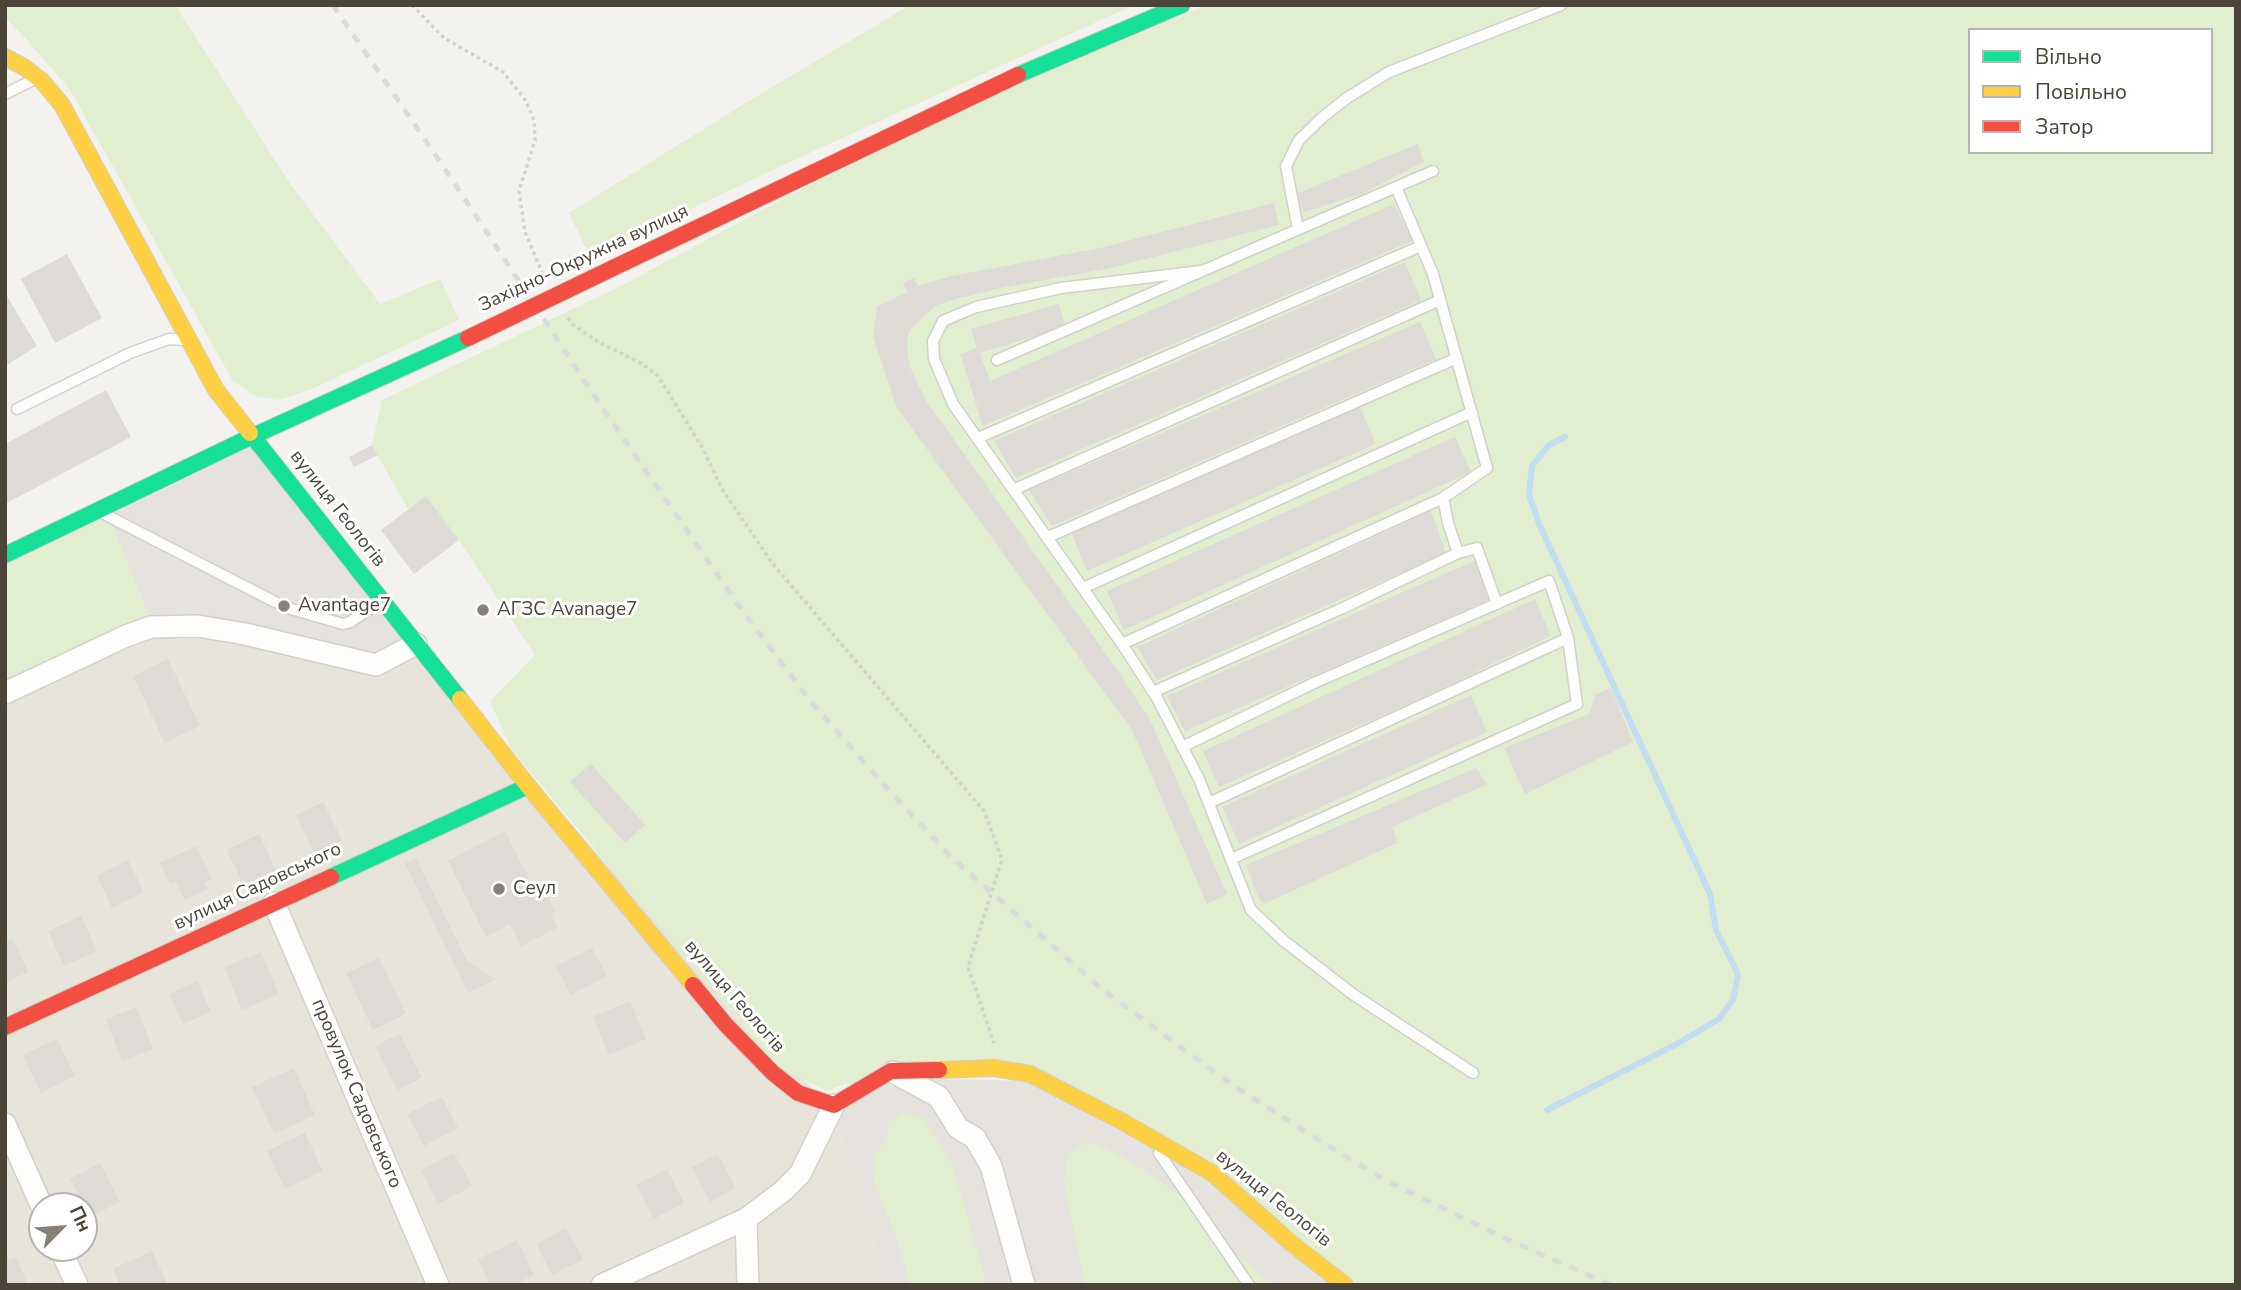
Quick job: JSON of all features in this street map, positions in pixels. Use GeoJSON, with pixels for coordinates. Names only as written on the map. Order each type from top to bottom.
{"type":"FeatureCollection","features":[{"type":"Feature","properties":{"kind":"street","name":"Західно-Окружна вулиця"},"geometry":{"type":"LineString","coordinates":[[5,555],[252,436],[325,405],[788,186],[979,92],[1182,5]]}},
{"type":"Feature","properties":{"kind":"street","name":"вулиця Геологів"},"geometry":{"type":"LineString","coordinates":[[5,57],[38,78],[62,105],[216,390],[528,786],[726,1025],[773,1073],[798,1093],[834,1105]]}},
{"type":"Feature","properties":{"kind":"street"},"geometry":{"type":"LineString","coordinates":[[5,693],[151,627],[198,626],[245,634],[376,665],[416,644]]}},
{"type":"Feature","properties":{"kind":"street","name":"вулиця Садовського"},"geometry":{"type":"LineString","coordinates":[[5,1027],[528,786]]}},
{"type":"Feature","properties":{"kind":"street","name":"провулок Садовського"},"geometry":{"type":"LineString","coordinates":[[274,903],[438,1285]]}},
{"type":"Feature","properties":{"kind":"street","name":"вулиця Геологів"},"geometry":{"type":"LineString","coordinates":[[891,1071],[1004,1070],[1030,1073],[1212,1173],[1330,1278],[1345,1285]]}},
{"type":"Feature","properties":{"kind":"street"},"geometry":{"type":"LineString","coordinates":[[602,1285],[746,1219],[783,1191],[800,1174],[834,1105],[891,1071],[939,1097],[958,1128],[975,1138],[990,1166],[1024,1285]]}},
{"type":"Feature","properties":{"kind":"street"},"geometry":{"type":"LineString","coordinates":[[5,1124],[35,1192]]}},
{"type":"Feature","properties":{"kind":"street"},"geometry":{"type":"LineString","coordinates":[[746,1219],[748,1285]]}},
{"type":"Feature","properties":{"kind":"street"},"geometry":{"type":"LineString","coordinates":[[66,1262],[77,1285]]}},
{"type":"Feature","properties":{"kind":"lane"},"geometry":{"type":"LineString","coordinates":[[1298,229],[1286,166],[1299,140],[1324,116],[1389,72],[1561,5]]}},
{"type":"Feature","properties":{"kind":"lane"},"geometry":{"type":"LineString","coordinates":[[5,94],[38,78]]}},
{"type":"Feature","properties":{"kind":"lane"},"geometry":{"type":"LineString","coordinates":[[997,360],[1433,171]]}},
{"type":"Feature","properties":{"kind":"lane"},"geometry":{"type":"LineString","coordinates":[[1122,643],[1443,498],[1487,468],[1440,300],[1396,187]]}},
{"type":"Feature","properties":{"kind":"lane"},"geometry":{"type":"LineString","coordinates":[[978,438],[1421,246]]}},
{"type":"Feature","properties":{"kind":"lane"},"geometry":{"type":"LineString","coordinates":[[1201,271],[1061,288],[976,307],[943,321],[933,341],[934,359],[953,404],[1122,643],[1153,692],[1209,803],[1251,910],[1284,942],[1354,995],[1473,1073]]}},
{"type":"Feature","properties":{"kind":"lane"},"geometry":{"type":"LineString","coordinates":[[1015,489],[1440,300]]}},
{"type":"Feature","properties":{"kind":"lane"},"geometry":{"type":"LineString","coordinates":[[17,409],[130,353],[169,340],[189,339]]}},
{"type":"Feature","properties":{"kind":"lane"},"geometry":{"type":"LineString","coordinates":[[1048,537],[1457,358]]}},
{"type":"Feature","properties":{"kind":"lane"},"geometry":{"type":"LineString","coordinates":[[1083,588],[1472,412]]}},
{"type":"Feature","properties":{"kind":"lane"},"geometry":{"type":"LineString","coordinates":[[1443,498],[1458,553]]}},
{"type":"Feature","properties":{"kind":"lane"},"geometry":{"type":"LineString","coordinates":[[98,510],[275,602]]}},
{"type":"Feature","properties":{"kind":"lane"},"geometry":{"type":"LineString","coordinates":[[1153,692],[1345,607],[1458,553],[1477,548],[1497,604]]}},
{"type":"Feature","properties":{"kind":"lane"},"geometry":{"type":"LineString","coordinates":[[1182,747],[1314,683],[1549,582],[1568,638],[1577,704],[1231,859]]}},
{"type":"Feature","properties":{"kind":"lane"},"geometry":{"type":"LineString","coordinates":[[288,608],[343,624],[382,600]]}},
{"type":"Feature","properties":{"kind":"lane"},"geometry":{"type":"LineString","coordinates":[[1209,803],[1568,638]]}},
{"type":"Feature","properties":{"kind":"lane"},"geometry":{"type":"LineString","coordinates":[[1148,1136],[1249,1285]]}},
{"type":"Feature","properties":{"kind":"path"},"geometry":{"type":"LineString","coordinates":[[412,5],[444,38],[503,72],[526,101],[534,120],[535,140],[519,191],[525,232],[545,278]]}},
{"type":"Feature","properties":{"kind":"path"},"geometry":{"type":"LineString","coordinates":[[565,312],[572,324],[589,336],[640,363],[658,376],[702,447],[722,489],[772,564],[984,811],[1002,859],[968,967],[1004,1070]]}},
{"type":"Feature","properties":{"kind":"shaded area"},"geometry":{"type":"Polygon","coordinates":[[[251,447],[404,641],[375,656],[150,619],[108,516],[251,447]]]}},
{"type":"Feature","properties":{"kind":"shaded area"},"geometry":{"type":"Polygon","coordinates":[[[150,619],[404,641],[834,1113],[887,1285],[5,1285],[5,685],[150,619]]]}},
{"type":"Feature","properties":{"kind":"shaded area"},"geometry":{"type":"Polygon","coordinates":[[[893,1078],[1028,1081],[1208,1179],[1335,1285],[887,1285],[834,1113],[893,1078]]]}},
{"type":"Feature","properties":{"kind":"green space"},"geometry":{"type":"Polygon","coordinates":[[[5,5],[175,5],[291,185],[380,304],[440,279],[459,320],[314,388],[279,400],[257,397],[233,381],[70,90],[5,18],[5,5]]]}},
{"type":"Feature","properties":{"kind":"green space"},"geometry":{"type":"Polygon","coordinates":[[[910,5],[1134,5],[781,166],[590,257],[569,213],[910,5]]]}},
{"type":"Feature","properties":{"kind":"green space"},"geometry":{"type":"Polygon","coordinates":[[[1207,5],[2236,5],[2236,1285],[1359,1285],[1033,1065],[845,1084],[827,1091],[778,1067],[511,749],[490,701],[535,655],[459,540],[426,497],[408,509],[372,445],[382,400],[621,286],[792,194],[983,100],[1207,5]]]}},
{"type":"Feature","properties":{"kind":"green space"},"geometry":{"type":"Polygon","coordinates":[[[108,516],[150,619],[5,685],[5,565],[108,516]]]}},
{"type":"Feature","properties":{"kind":"green space"},"geometry":{"type":"Polygon","coordinates":[[[904,1112],[924,1119],[953,1166],[987,1285],[910,1285],[897,1239],[875,1185],[874,1158],[886,1138],[889,1122],[904,1112]]]}},
{"type":"Feature","properties":{"kind":"green space"},"geometry":{"type":"Polygon","coordinates":[[[1094,1142],[1147,1171],[1177,1194],[1195,1201],[1212,1234],[1274,1285],[1085,1285],[1064,1183],[1068,1156],[1077,1147],[1094,1142]]]}},
{"type":"Feature","properties":{"kind":"building"},"geometry":{"type":"Polygon","coordinates":[[[1418,144],[1424,162],[1359,195],[1304,212],[1296,194],[1418,144]]]}},
{"type":"Feature","properties":{"kind":"building"},"geometry":{"type":"Polygon","coordinates":[[[1274,203],[1279,225],[1106,269],[956,299],[937,305],[913,326],[908,335],[910,367],[925,399],[1150,720],[1227,894],[1207,904],[1132,730],[897,408],[873,337],[877,307],[907,292],[903,283],[914,278],[918,286],[952,276],[1100,248],[1274,203]]]}},
{"type":"Feature","properties":{"kind":"building"},"geometry":{"type":"Polygon","coordinates":[[[1394,204],[1412,241],[983,426],[960,354],[977,348],[971,329],[1059,304],[1065,327],[980,353],[990,381],[1394,204]]]}},
{"type":"Feature","properties":{"kind":"building"},"geometry":{"type":"Polygon","coordinates":[[[67,254],[102,318],[55,343],[21,279],[67,254]]]}},
{"type":"Feature","properties":{"kind":"building"},"geometry":{"type":"Polygon","coordinates":[[[1405,262],[1421,300],[1016,478],[994,441],[1405,262]]]}},
{"type":"Feature","properties":{"kind":"building"},"geometry":{"type":"Polygon","coordinates":[[[5,293],[37,346],[5,366],[5,293]]]}},
{"type":"Feature","properties":{"kind":"building"},"geometry":{"type":"Polygon","coordinates":[[[1420,322],[1436,359],[1052,526],[1029,490],[1420,322]]]}},
{"type":"Feature","properties":{"kind":"building"},"geometry":{"type":"Polygon","coordinates":[[[106,390],[131,437],[5,504],[5,444],[106,390]]]}},
{"type":"Feature","properties":{"kind":"building"},"geometry":{"type":"Polygon","coordinates":[[[1359,405],[1376,444],[1087,571],[1071,532],[1359,405]]]}},
{"type":"Feature","properties":{"kind":"building"},"geometry":{"type":"Polygon","coordinates":[[[1455,437],[1471,472],[1124,630],[1107,591],[1455,437]]]}},
{"type":"Feature","properties":{"kind":"building"},"geometry":{"type":"Polygon","coordinates":[[[372,445],[378,455],[354,467],[349,457],[372,445]]]}},
{"type":"Feature","properties":{"kind":"building"},"geometry":{"type":"Polygon","coordinates":[[[426,496],[459,540],[414,574],[381,530],[426,496]]]}},
{"type":"Feature","properties":{"kind":"building"},"geometry":{"type":"Polygon","coordinates":[[[1431,511],[1446,553],[1157,680],[1137,647],[1431,511]]]}},
{"type":"Feature","properties":{"kind":"building"},"geometry":{"type":"Polygon","coordinates":[[[1476,560],[1488,600],[1185,731],[1167,696],[1476,560]]]}},
{"type":"Feature","properties":{"kind":"building"},"geometry":{"type":"Polygon","coordinates":[[[1535,599],[1551,636],[1417,700],[1219,787],[1203,751],[1535,599]]]}},
{"type":"Feature","properties":{"kind":"building"},"geometry":{"type":"Polygon","coordinates":[[[168,659],[200,726],[165,743],[133,676],[168,659]]]}},
{"type":"Feature","properties":{"kind":"building"},"geometry":{"type":"Polygon","coordinates":[[[1611,688],[1633,742],[1525,794],[1504,748],[1589,714],[1596,694],[1611,688]]]}},
{"type":"Feature","properties":{"kind":"building"},"geometry":{"type":"Polygon","coordinates":[[[1471,695],[1487,732],[1239,844],[1222,807],[1471,695]]]}},
{"type":"Feature","properties":{"kind":"building"},"geometry":{"type":"Polygon","coordinates":[[[591,764],[645,825],[625,843],[570,782],[591,764]]]}},
{"type":"Feature","properties":{"kind":"building"},"geometry":{"type":"Polygon","coordinates":[[[1476,768],[1487,784],[1392,827],[1397,843],[1264,904],[1258,897],[1246,865],[1476,768]]]}},
{"type":"Feature","properties":{"kind":"building"},"geometry":{"type":"Polygon","coordinates":[[[323,802],[342,840],[315,854],[296,815],[323,802]]]}},
{"type":"Feature","properties":{"kind":"building"},"geometry":{"type":"Polygon","coordinates":[[[505,831],[536,893],[544,889],[555,911],[551,914],[558,927],[521,946],[510,924],[486,937],[448,861],[505,831]]]}},
{"type":"Feature","properties":{"kind":"building"},"geometry":{"type":"Polygon","coordinates":[[[259,834],[276,870],[244,886],[227,850],[259,834]]]}},
{"type":"Feature","properties":{"kind":"building"},"geometry":{"type":"Polygon","coordinates":[[[196,846],[212,879],[205,882],[208,889],[185,900],[176,881],[170,884],[160,863],[196,846]]]}},
{"type":"Feature","properties":{"kind":"building"},"geometry":{"type":"Polygon","coordinates":[[[416,858],[467,961],[496,979],[468,993],[405,863],[416,858]]]}},
{"type":"Feature","properties":{"kind":"building"},"geometry":{"type":"Polygon","coordinates":[[[128,860],[144,892],[112,908],[97,875],[128,860]]]}},
{"type":"Feature","properties":{"kind":"building"},"geometry":{"type":"Polygon","coordinates":[[[81,916],[97,951],[64,966],[48,931],[81,916]]]}},
{"type":"Feature","properties":{"kind":"building"},"geometry":{"type":"Polygon","coordinates":[[[13,939],[28,972],[5,983],[5,942],[13,939]]]}},
{"type":"Feature","properties":{"kind":"building"},"geometry":{"type":"Polygon","coordinates":[[[592,948],[607,976],[571,995],[556,966],[592,948]]]}},
{"type":"Feature","properties":{"kind":"building"},"geometry":{"type":"Polygon","coordinates":[[[261,952],[279,994],[242,1010],[224,967],[261,952]]]}},
{"type":"Feature","properties":{"kind":"building"},"geometry":{"type":"Polygon","coordinates":[[[379,958],[406,1014],[373,1030],[346,973],[379,958]]]}},
{"type":"Feature","properties":{"kind":"building"},"geometry":{"type":"Polygon","coordinates":[[[197,981],[211,1012],[183,1024],[169,994],[197,981]]]}},
{"type":"Feature","properties":{"kind":"building"},"geometry":{"type":"Polygon","coordinates":[[[630,1001],[646,1039],[609,1055],[593,1017],[630,1001]]]}},
{"type":"Feature","properties":{"kind":"building"},"geometry":{"type":"Polygon","coordinates":[[[136,1007],[153,1049],[122,1061],[106,1019],[136,1007]]]}},
{"type":"Feature","properties":{"kind":"building"},"geometry":{"type":"Polygon","coordinates":[[[400,1034],[422,1078],[397,1090],[375,1046],[400,1034]]]}},
{"type":"Feature","properties":{"kind":"building"},"geometry":{"type":"Polygon","coordinates":[[[57,1039],[75,1076],[41,1093],[23,1055],[57,1039]]]}},
{"type":"Feature","properties":{"kind":"building"},"geometry":{"type":"Polygon","coordinates":[[[294,1068],[315,1115],[274,1134],[252,1087],[294,1068]]]}},
{"type":"Feature","properties":{"kind":"building"},"geometry":{"type":"Polygon","coordinates":[[[442,1097],[458,1128],[424,1146],[407,1114],[442,1097]]]}},
{"type":"Feature","properties":{"kind":"building"},"geometry":{"type":"Polygon","coordinates":[[[305,1133],[323,1171],[285,1189],[267,1151],[305,1133]]]}},
{"type":"Feature","properties":{"kind":"building"},"geometry":{"type":"Polygon","coordinates":[[[454,1153],[472,1186],[438,1204],[421,1170],[454,1153]]]}},
{"type":"Feature","properties":{"kind":"building"},"geometry":{"type":"Polygon","coordinates":[[[718,1154],[736,1188],[710,1202],[692,1167],[718,1154]]]}},
{"type":"Feature","properties":{"kind":"building"},"geometry":{"type":"Polygon","coordinates":[[[100,1163],[120,1202],[98,1213],[98,1192],[77,1192],[70,1179],[100,1163]]]}},
{"type":"Feature","properties":{"kind":"building"},"geometry":{"type":"Polygon","coordinates":[[[667,1169],[684,1203],[654,1219],[636,1185],[667,1169]]]}},
{"type":"Feature","properties":{"kind":"building"},"geometry":{"type":"Polygon","coordinates":[[[566,1228],[583,1259],[552,1275],[536,1244],[566,1228]]]}},
{"type":"Feature","properties":{"kind":"building"},"geometry":{"type":"Polygon","coordinates":[[[517,1240],[534,1275],[514,1285],[490,1285],[478,1259],[517,1240]]]}},
{"type":"Feature","properties":{"kind":"building"},"geometry":{"type":"Polygon","coordinates":[[[152,1251],[168,1285],[120,1285],[113,1269],[152,1251]]]}},
{"type":"Feature","properties":{"kind":"building"},"geometry":{"type":"Polygon","coordinates":[[[16,1257],[28,1285],[5,1285],[5,1261],[16,1257]]]}},
{"type":"Feature","properties":{"kind":"waterway"},"geometry":{"type":"LineString","coordinates":[[1547,1110],[1675,1045],[1719,1019],[1733,1000],[1738,974],[1716,930],[1710,894],[1540,526],[1529,495],[1532,466],[1549,445],[1565,437]]}},
{"type":"Feature","properties":{"kind":"railway"},"geometry":{"type":"LineString","coordinates":[[333,5],[597,400],[739,606],[811,702],[952,858],[1103,990],[1227,1081],[1304,1131],[1385,1180],[1502,1237],[1611,1285]]}},
{"type":"Feature","properties":{"kind":"traffic: fast"},"geometry":{"type":"LineString","coordinates":[[1018,75],[1182,5]]}},
{"type":"Feature","properties":{"kind":"traffic: fast"},"geometry":{"type":"LineString","coordinates":[[5,555],[242,441],[468,338]]}},
{"type":"Feature","properties":{"kind":"traffic: fast"},"geometry":{"type":"LineString","coordinates":[[250,433],[460,699]]}},
{"type":"Feature","properties":{"kind":"traffic: fast"},"geometry":{"type":"LineString","coordinates":[[331,877],[528,786]]}},
{"type":"Feature","properties":{"kind":"traffic: slow"},"geometry":{"type":"LineString","coordinates":[[5,57],[42,81],[62,105],[216,390],[250,433]]}},
{"type":"Feature","properties":{"kind":"traffic: slow"},"geometry":{"type":"LineString","coordinates":[[460,699],[528,786],[693,985]]}},
{"type":"Feature","properties":{"kind":"traffic: slow"},"geometry":{"type":"LineString","coordinates":[[939,1070],[994,1068],[1030,1074],[1123,1122],[1212,1173],[1291,1243],[1345,1285]]}},
{"type":"Feature","properties":{"kind":"traffic: jam"},"geometry":{"type":"LineString","coordinates":[[613,268],[1018,75]]}},
{"type":"Feature","properties":{"kind":"traffic: jam"},"geometry":{"type":"LineString","coordinates":[[468,338],[613,268]]}},
{"type":"Feature","properties":{"kind":"traffic: jam"},"geometry":{"type":"LineString","coordinates":[[5,1027],[331,877]]}},
{"type":"Feature","properties":{"kind":"traffic: jam"},"geometry":{"type":"LineString","coordinates":[[693,985],[726,1025],[773,1073],[798,1093],[834,1105],[891,1071],[939,1070]]}},
{"type":"Feature","properties":{"kind":"place","name":"Avantage7"},"geometry":{"type":"Point","coordinates":[284,606]}},
{"type":"Feature","properties":{"kind":"place","name":"АГЗС Avanage7"},"geometry":{"type":"Point","coordinates":[483,610]}},
{"type":"Feature","properties":{"kind":"place","name":"Сеул"},"geometry":{"type":"Point","coordinates":[499,889]}}]}
